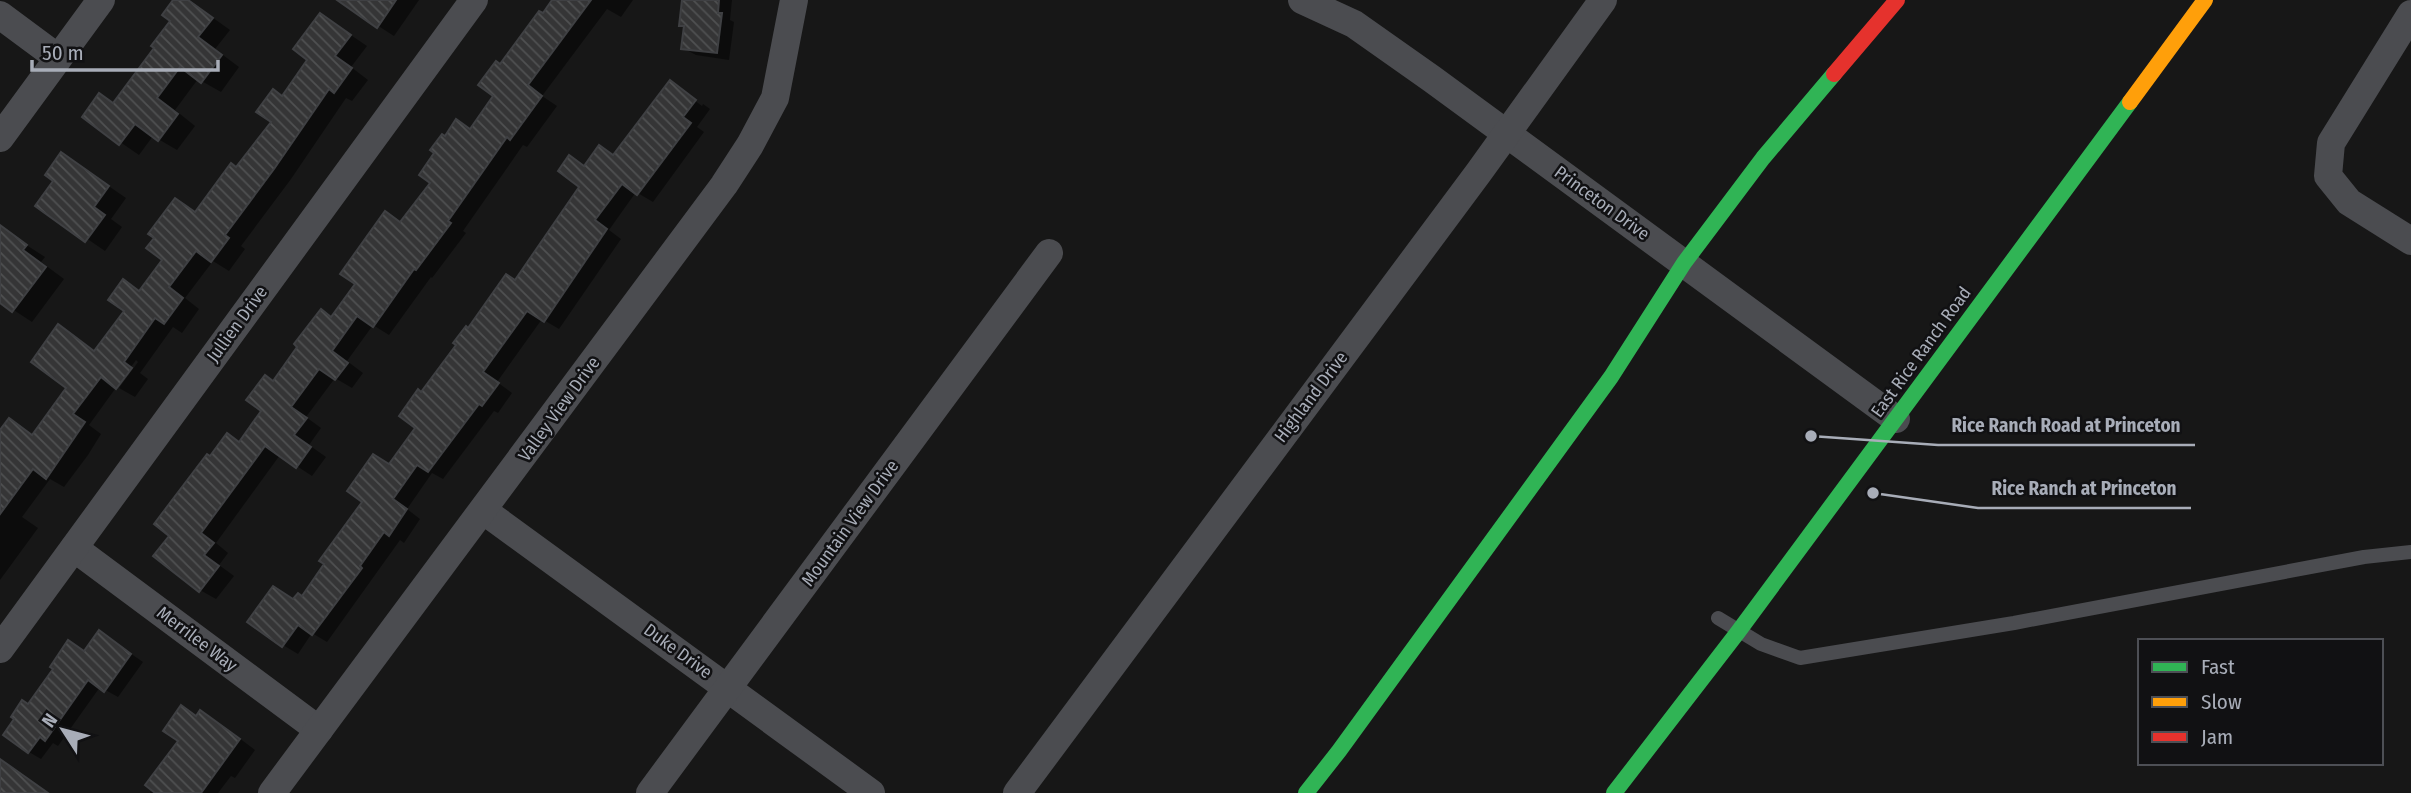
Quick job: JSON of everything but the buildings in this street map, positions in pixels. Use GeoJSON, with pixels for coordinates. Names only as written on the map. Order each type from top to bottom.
{"type":"FeatureCollection","features":[{"type":"Feature","properties":{"kind":"main road"},"geometry":{"type":"LineString","coordinates":[[1306,793],[1611,377],[1684,263],[1763,158],[1897,0]]}},
{"type":"Feature","properties":{"kind":"main road","name":"East Rice Ranch Road"},"geometry":{"type":"LineString","coordinates":[[1614,793],[1738,632],[1881,408],[2205,0]]}},
{"type":"Feature","properties":{"kind":"street"},"geometry":{"type":"LineString","coordinates":[[0,138],[101,0]]}},
{"type":"Feature","properties":{"kind":"street","name":"Jullien Drive"},"geometry":{"type":"LineString","coordinates":[[0,649],[474,0]]}},
{"type":"Feature","properties":{"kind":"street","name":"Valley View Drive"},"geometry":{"type":"LineString","coordinates":[[272,793],[724,185],[750,145],[775,98],[794,0]]}},
{"type":"Feature","properties":{"kind":"street","name":"Princeton Drive"},"geometry":{"type":"LineString","coordinates":[[1302,0],[1354,24],[1881,408]]}},
{"type":"Feature","properties":{"kind":"street","name":"Highland Drive"},"geometry":{"type":"LineString","coordinates":[[1017,793],[1603,0]]}},
{"type":"Feature","properties":{"kind":"street"},"geometry":{"type":"LineString","coordinates":[[0,15],[58,58]]}},
{"type":"Feature","properties":{"kind":"street"},"geometry":{"type":"LineString","coordinates":[[2409,21],[2331,143],[2328,176],[2349,202],[2411,241]]}},
{"type":"Feature","properties":{"kind":"street","name":"Mountain View Drive"},"geometry":{"type":"LineString","coordinates":[[650,793],[1049,253]]}},
{"type":"Feature","properties":{"kind":"street","name":"Duke Drive"},"geometry":{"type":"LineString","coordinates":[[484,511],[871,793]]}},
{"type":"Feature","properties":{"kind":"street","name":"Merrilee Way"},"geometry":{"type":"LineString","coordinates":[[74,548],[319,730]]}},
{"type":"Feature","properties":{"kind":"lane"},"geometry":{"type":"LineString","coordinates":[[1718,618],[1761,644],[1800,658],[2014,623],[2364,557],[2411,552]]}},
{"type":"Feature","properties":{"kind":"traffic: fast"},"geometry":{"type":"LineString","coordinates":[[1306,793],[1611,377],[1684,263],[1763,158],[1834,74]]}},
{"type":"Feature","properties":{"kind":"traffic: fast"},"geometry":{"type":"LineString","coordinates":[[1614,793],[1738,632],[2130,102]]}},
{"type":"Feature","properties":{"kind":"traffic: slow"},"geometry":{"type":"LineString","coordinates":[[2130,102],[2205,0]]}},
{"type":"Feature","properties":{"kind":"traffic: jam"},"geometry":{"type":"LineString","coordinates":[[1834,74],[1897,0]]}},
{"type":"Feature","properties":{"kind":"place","name":"Rice Ranch Road at Princeton"},"geometry":{"type":"Point","coordinates":[1811,436]}},
{"type":"Feature","properties":{"kind":"place","name":"Rice Ranch at Princeton"},"geometry":{"type":"Point","coordinates":[1873,493]}}]}
